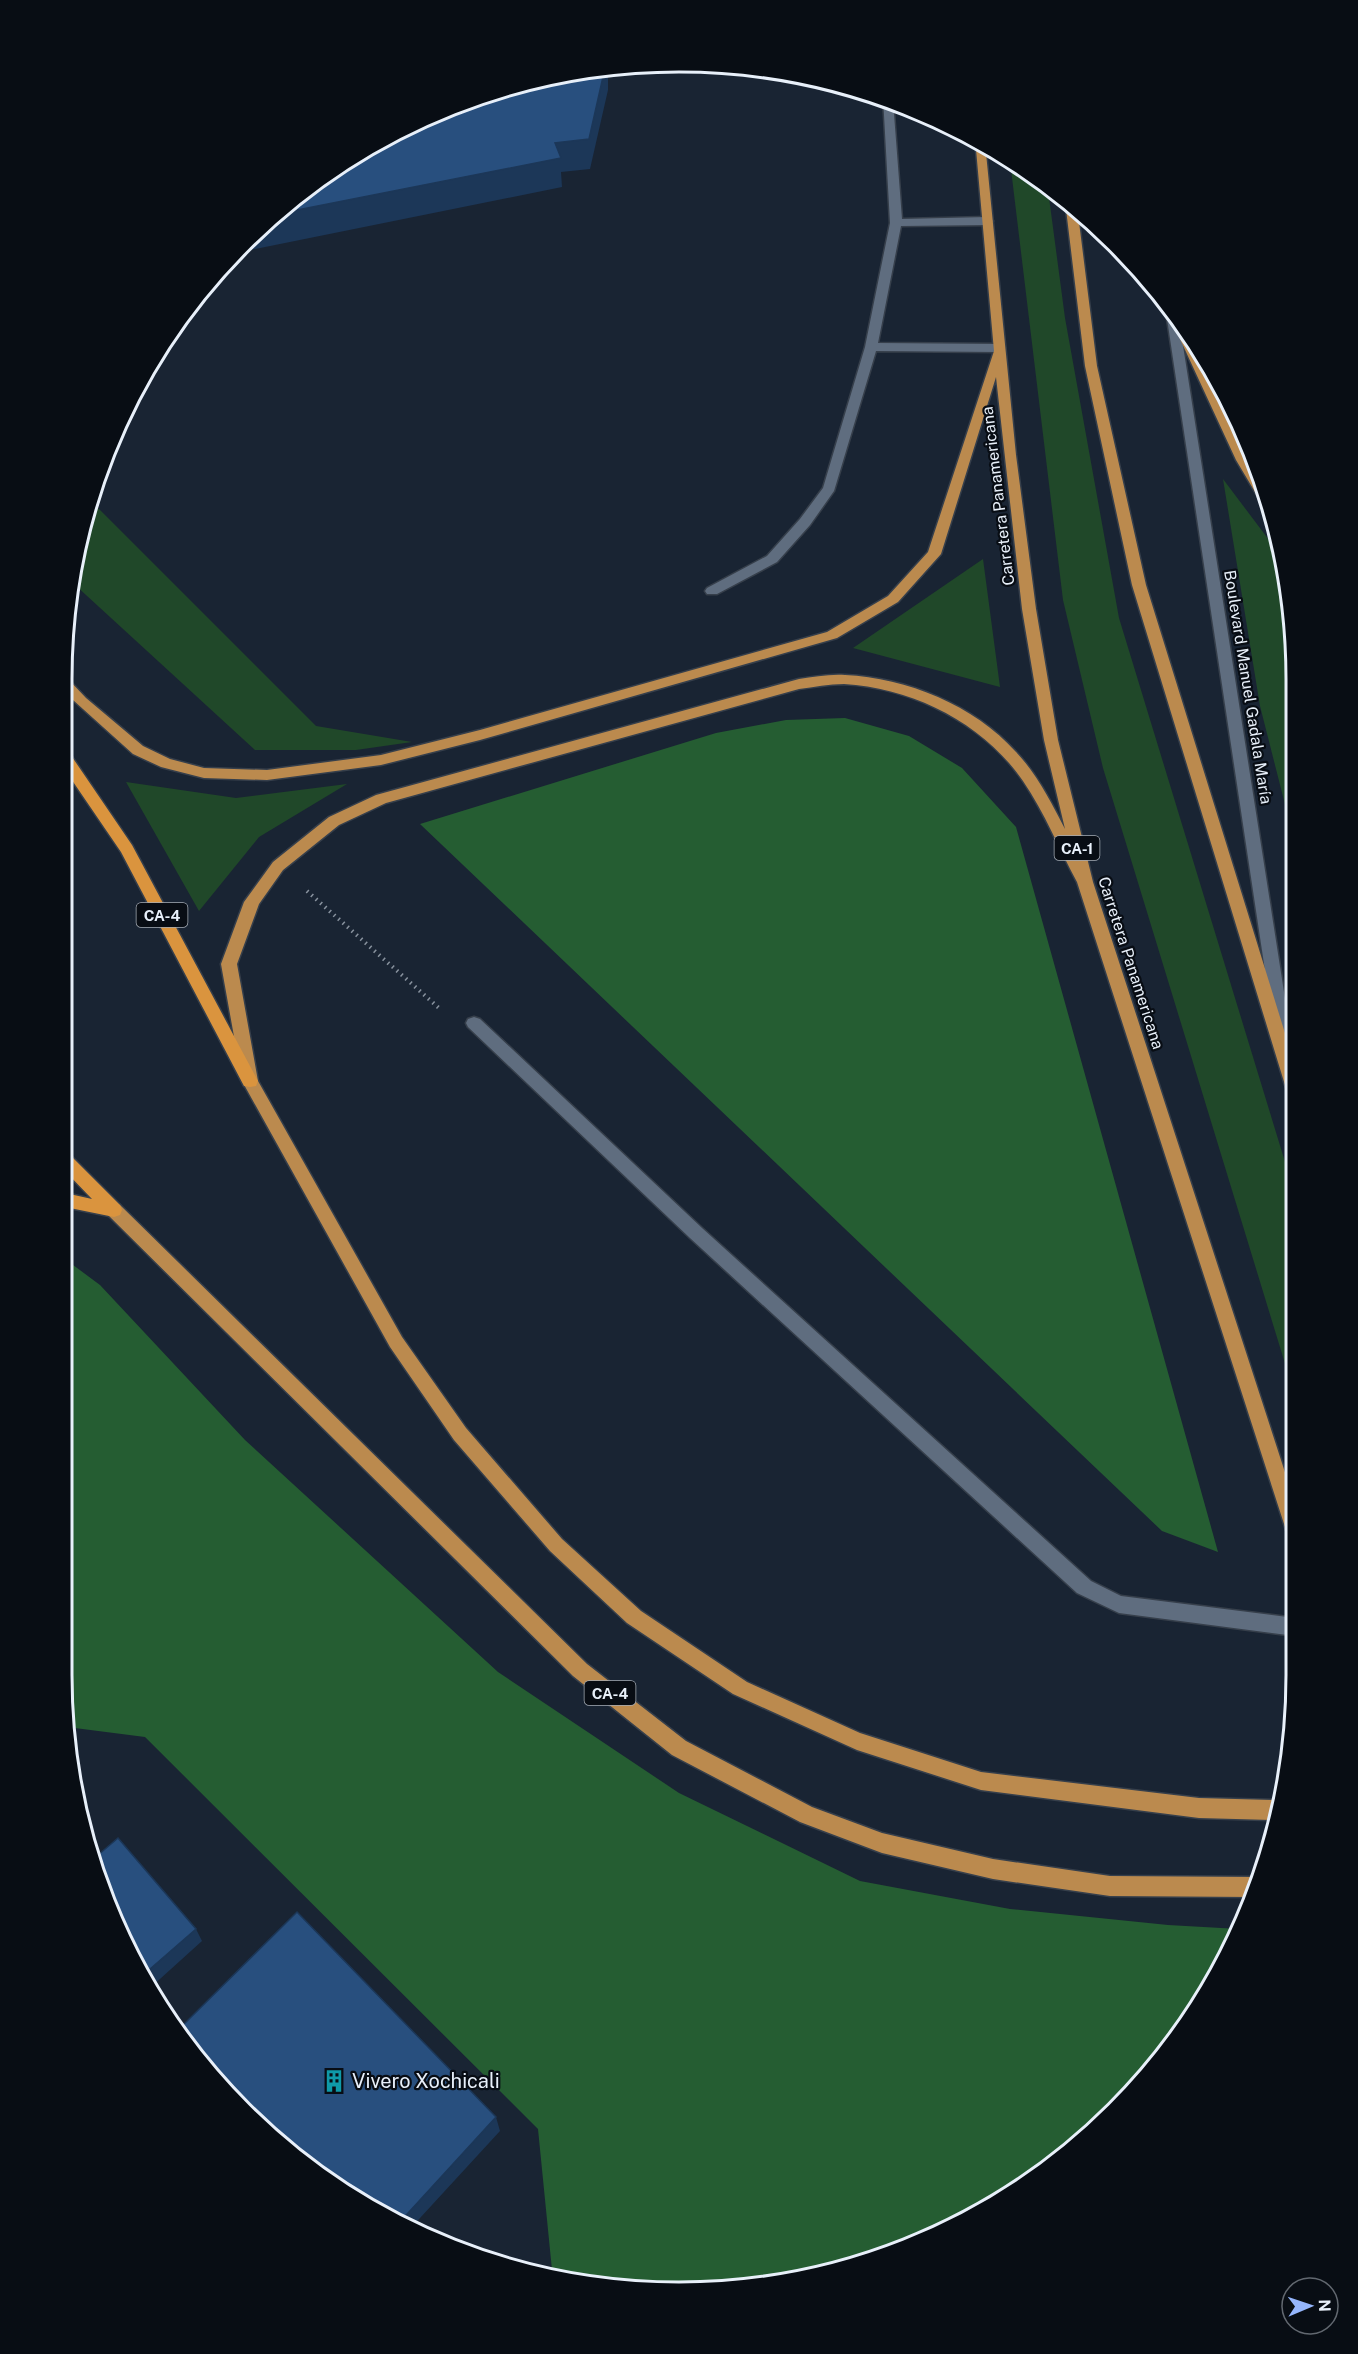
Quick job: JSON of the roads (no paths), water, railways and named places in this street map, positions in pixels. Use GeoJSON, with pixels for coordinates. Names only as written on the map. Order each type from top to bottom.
{"type":"FeatureCollection","features":[{"type":"Feature","properties":{"kind":"highway","name":"CA-4"},"geometry":{"type":"LineString","coordinates":[[72,767],[127,849],[250,1081]]}},
{"type":"Feature","properties":{"kind":"highway","name":"CA-4"},"geometry":{"type":"LineString","coordinates":[[72,1168],[114,1210]]}},
{"type":"Feature","properties":{"kind":"highway"},"geometry":{"type":"LineString","coordinates":[[72,1201],[114,1210]]}},
{"type":"Feature","properties":{"kind":"main road","name":"Carretera Panamericana"},"geometry":{"type":"LineString","coordinates":[[980,152],[1010,455],[1050,740],[1085,882],[1286,1505]]}},
{"type":"Feature","properties":{"kind":"main road"},"geometry":{"type":"LineString","coordinates":[[1073,218],[1091,366],[1139,585],[1286,1064]]}},
{"type":"Feature","properties":{"kind":"main road"},"geometry":{"type":"LineString","coordinates":[[72,691],[138,750],[166,763],[204,773],[267,775],[381,760],[480,735],[832,635],[893,599],[934,554],[999,348]]}},
{"type":"Feature","properties":{"kind":"main road"},"geometry":{"type":"LineString","coordinates":[[1196,362],[1250,472]]}},
{"type":"Feature","properties":{"kind":"main road"},"geometry":{"type":"LineString","coordinates":[[250,1081],[229,964],[252,902],[278,866],[333,821],[381,799],[799,684],[848,680],[897,690],[947,705],[989,732],[1028,776],[1085,882]]}},
{"type":"Feature","properties":{"kind":"main road","name":"CA-4"},"geometry":{"type":"LineString","coordinates":[[250,1081],[396,1342],[460,1434],[556,1545],[634,1617],[740,1688],[857,1741],[981,1781],[1199,1808],[1270,1810]]}},
{"type":"Feature","properties":{"kind":"main road","name":"CA-4"},"geometry":{"type":"LineString","coordinates":[[114,1210],[580,1670],[680,1748],[807,1815],[882,1843],[993,1869],[1110,1886],[1248,1887]]}},
{"type":"Feature","properties":{"kind":"street"},"geometry":{"type":"LineString","coordinates":[[712,591],[772,559],[805,522],[829,488],[871,347],[896,223],[888,109]]}},
{"type":"Feature","properties":{"kind":"street"},"geometry":{"type":"LineString","coordinates":[[896,223],[987,220]]}},
{"type":"Feature","properties":{"kind":"street","name":"Boulevard Manuel Gadala María"},"geometry":{"type":"LineString","coordinates":[[1176,330],[1286,1060]]}},
{"type":"Feature","properties":{"kind":"street"},"geometry":{"type":"LineString","coordinates":[[871,347],[999,348]]}},
{"type":"Feature","properties":{"kind":"street"},"geometry":{"type":"LineString","coordinates":[[474,1023],[696,1233],[1084,1587],[1119,1604],[1286,1626]]}},
{"type":"Feature","properties":{"kind":"place","name":"Vivero Xochicali"},"geometry":{"type":"Point","coordinates":[334,2081]}}]}
